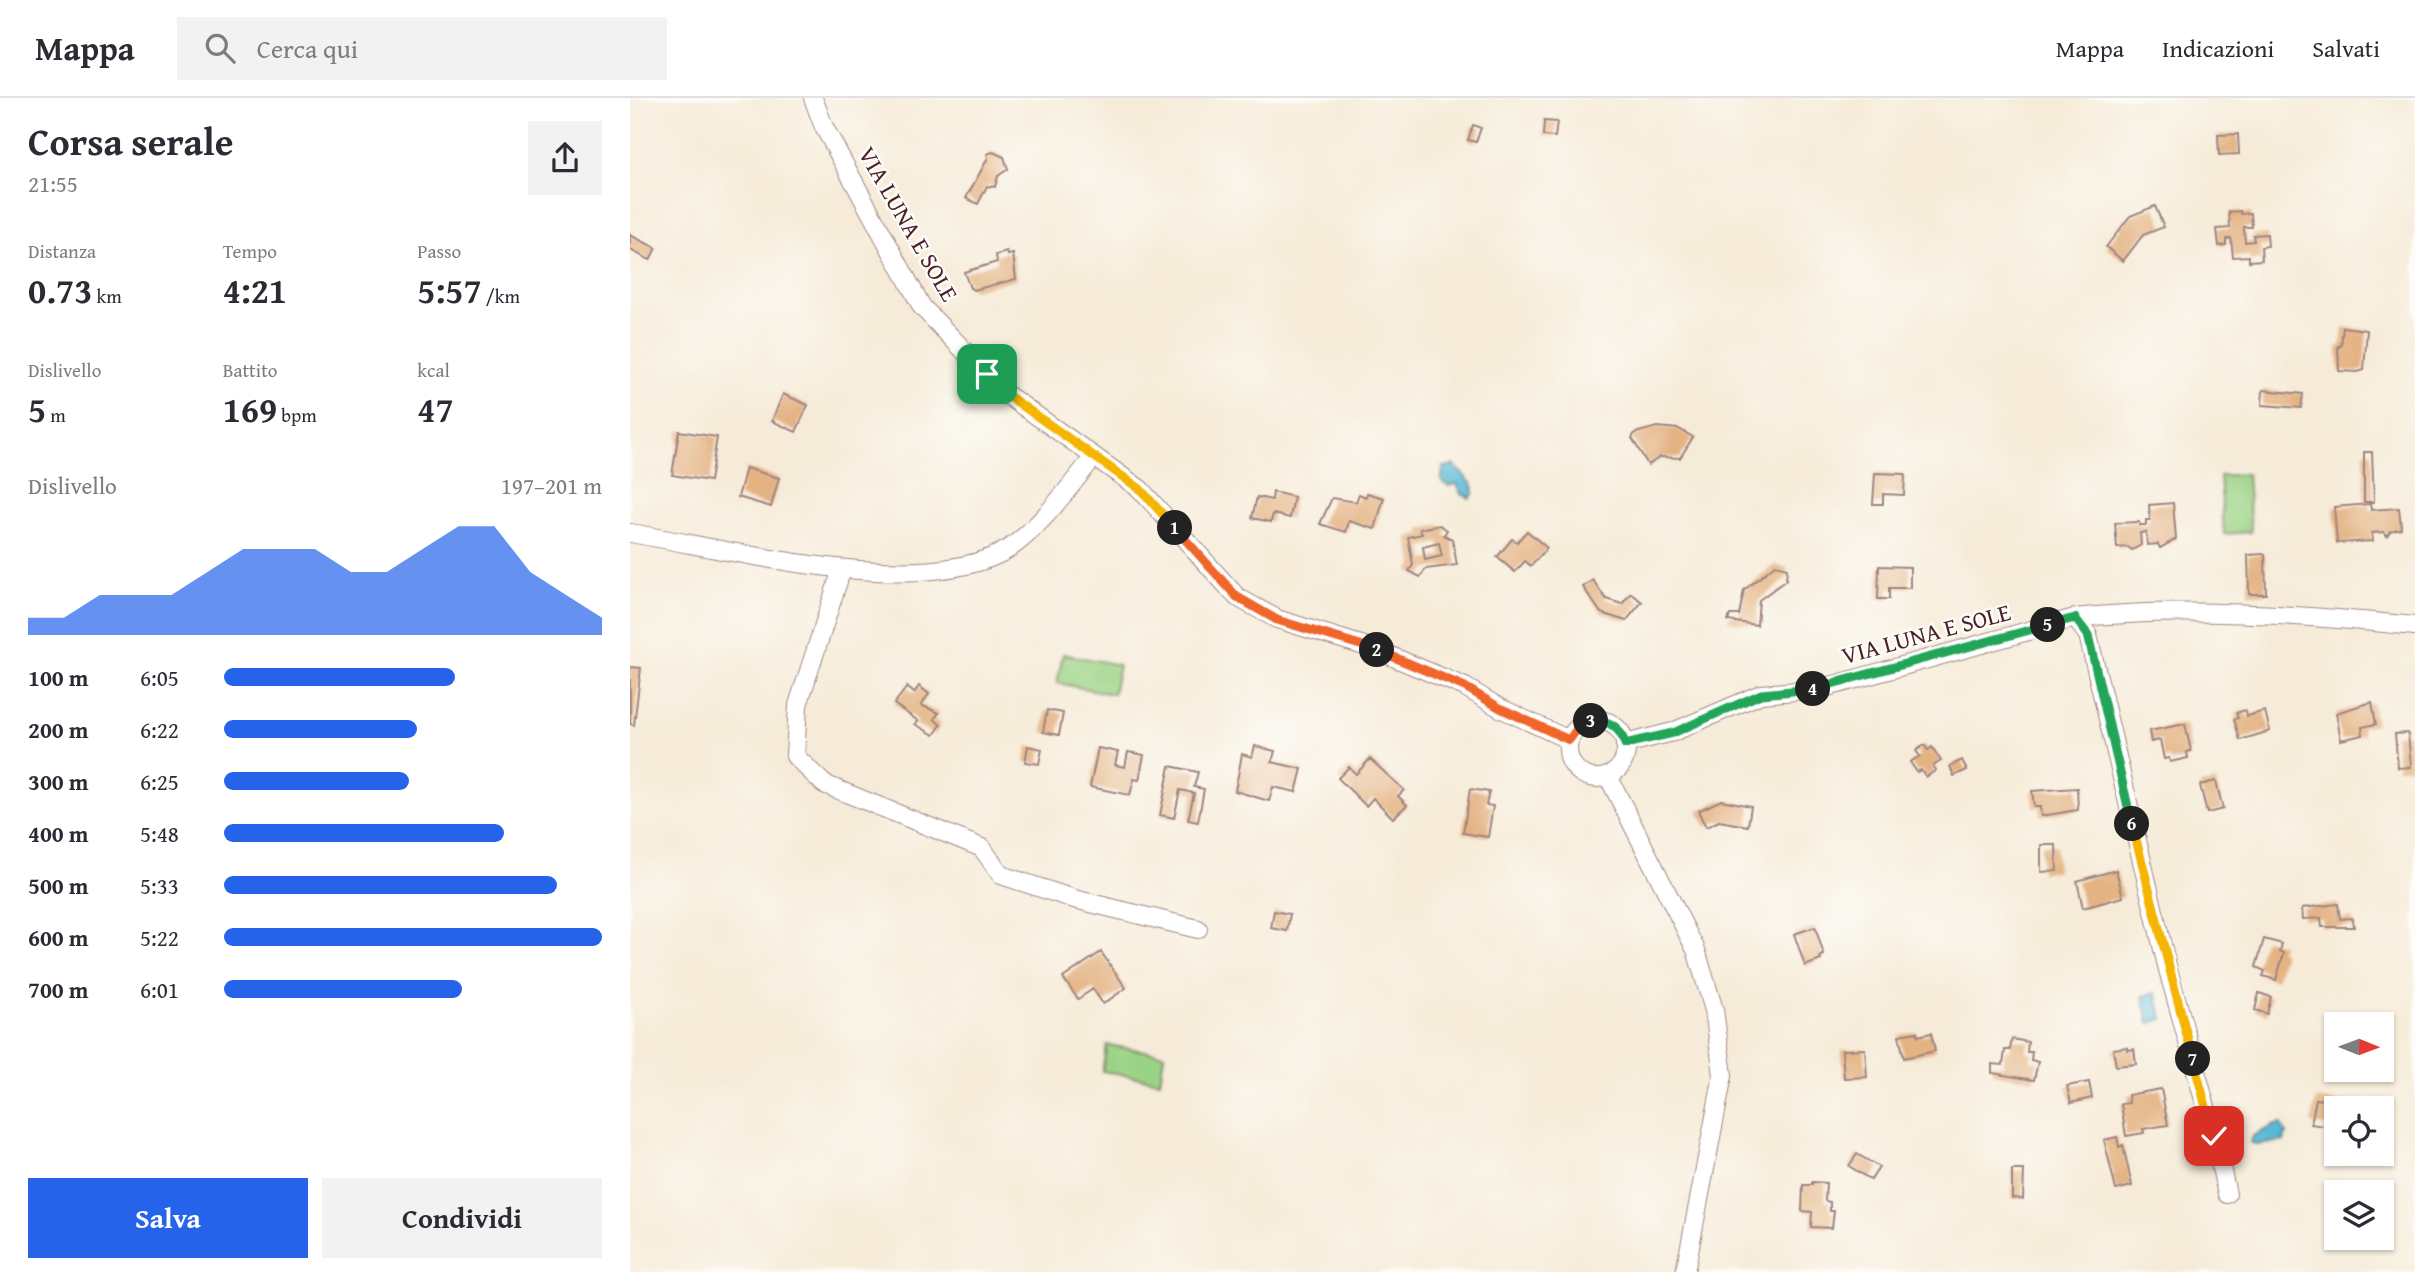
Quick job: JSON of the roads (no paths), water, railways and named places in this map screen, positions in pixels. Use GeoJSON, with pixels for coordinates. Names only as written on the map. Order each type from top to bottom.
{"type":"FeatureCollection","features":[{"type":"Feature","properties":{"kind":"street","name":"VIA LUNA E SOLE"},"geometry":{"type":"LineString","coordinates":[[813,98],[824,127],[922,307],[1006,394],[1140,489],[1237,597],[1277,620],[1374,649],[1465,687],[1500,708],[1569,740]]}},
{"type":"Feature","properties":{"kind":"street"},"geometry":{"type":"LineString","coordinates":[[630,533],[842,569],[933,572],[1001,553],[1043,518],[1093,458]]}},
{"type":"Feature","properties":{"kind":"street"},"geometry":{"type":"LineString","coordinates":[[842,569],[798,705],[795,756],[824,784],[982,848],[1001,875],[1074,899],[1198,929]]}},
{"type":"Feature","properties":{"kind":"street","name":"VIA LUNA E SOLE"},"geometry":{"type":"LineString","coordinates":[[1625,744],[1673,733],[1761,694],[1820,689],[2075,618],[2117,613],[2272,616],[2415,625]]}},
{"type":"Feature","properties":{"kind":"street"},"geometry":{"type":"LineString","coordinates":[[2075,618],[2088,635],[2161,939],[2214,1136],[2227,1195]]}},
{"type":"Feature","properties":{"kind":"street"},"geometry":{"type":"LineString","coordinates":[[1598,720],[1616,727],[1625,744],[1623,763],[1608,776],[1599,779],[1580,774],[1569,759],[1569,740],[1580,725],[1598,720]]}},
{"type":"Feature","properties":{"kind":"street"},"geometry":{"type":"LineString","coordinates":[[1608,776],[1696,950],[1714,1010],[1723,1075],[1685,1272]]}},
{"type":"Feature","properties":{"kind":"water"},"geometry":{"type":"Polygon","coordinates":[[[1454,465],[1473,485],[1474,493],[1470,498],[1462,494],[1457,484],[1448,486],[1441,480],[1444,467],[1454,465]]]}},
{"type":"Feature","properties":{"kind":"water"},"geometry":{"type":"Polygon","coordinates":[[[2156,993],[2163,1019],[2149,1023],[2143,996],[2156,993]]]}},
{"type":"Feature","properties":{"kind":"water"},"geometry":{"type":"Polygon","coordinates":[[[2280,1123],[2286,1133],[2284,1141],[2257,1145],[2250,1142],[2254,1135],[2280,1123]]]}}]}
